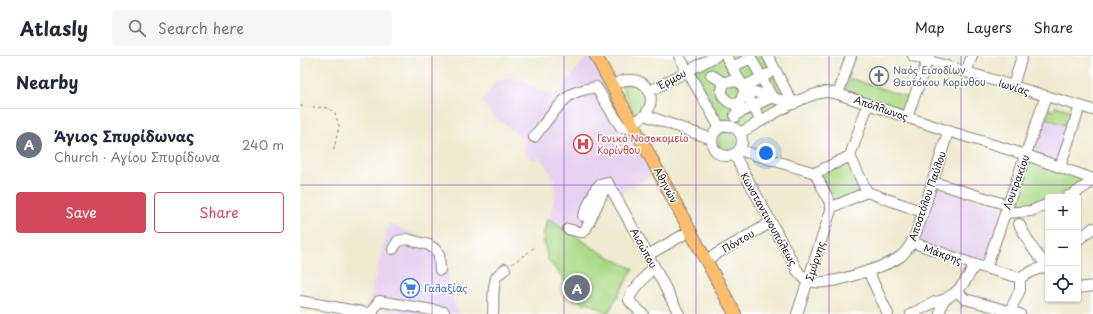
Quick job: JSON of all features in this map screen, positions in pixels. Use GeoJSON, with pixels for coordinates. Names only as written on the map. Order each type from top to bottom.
{"type":"FeatureCollection","features":[{"type":"Feature","properties":{"kind":"main road","name":"Αθηνών"},"geometry":{"type":"LineString","coordinates":[[596,56],[613,85],[735,314]]}},
{"type":"Feature","properties":{"kind":"street"},"geometry":{"type":"LineString","coordinates":[[679,56],[720,128]]}},
{"type":"Feature","properties":{"kind":"street","name":"Έρμου"},"geometry":{"type":"LineString","coordinates":[[650,91],[716,56]]}},
{"type":"Feature","properties":{"kind":"street"},"geometry":{"type":"LineString","coordinates":[[726,56],[761,121]]}},
{"type":"Feature","properties":{"kind":"street"},"geometry":{"type":"LineString","coordinates":[[768,56],[793,104]]}},
{"type":"Feature","properties":{"kind":"street"},"geometry":{"type":"LineString","coordinates":[[838,94],[851,56]]}},
{"type":"Feature","properties":{"kind":"street","name":"Ιωνίας"},"geometry":{"type":"LineString","coordinates":[[913,56],[928,58],[966,72],[1093,110]]}},
{"type":"Feature","properties":{"kind":"street"},"geometry":{"type":"LineString","coordinates":[[966,72],[972,56]]}},
{"type":"Feature","properties":{"kind":"street"},"geometry":{"type":"LineString","coordinates":[[1014,86],[1022,56]]}},
{"type":"Feature","properties":{"kind":"street"},"geometry":{"type":"LineString","coordinates":[[732,67],[752,57],[772,97]]}},
{"type":"Feature","properties":{"kind":"street"},"geometry":{"type":"LineString","coordinates":[[907,117],[928,58]]}},
{"type":"Feature","properties":{"kind":"street"},"geometry":{"type":"LineString","coordinates":[[743,86],[775,70]]}},
{"type":"Feature","properties":{"kind":"street"},"geometry":{"type":"LineString","coordinates":[[711,75],[726,83],[729,81],[793,104]]}},
{"type":"Feature","properties":{"kind":"street"},"geometry":{"type":"LineString","coordinates":[[534,137],[564,100],[572,94],[596,87],[621,127],[634,125],[645,115],[650,103],[650,91],[641,82],[634,80],[622,81],[613,85]]}},
{"type":"Feature","properties":{"kind":"street"},"geometry":{"type":"LineString","coordinates":[[726,83],[722,91],[723,96],[737,110]]}},
{"type":"Feature","properties":{"kind":"street"},"geometry":{"type":"LineString","coordinates":[[735,130],[723,127],[716,131],[712,139],[714,148],[720,154],[729,156],[737,152],[742,141],[735,130],[737,110],[743,86]]}},
{"type":"Feature","properties":{"kind":"street","name":"Απόλλωνος"},"geometry":{"type":"LineString","coordinates":[[735,130],[761,121],[813,95],[826,92],[838,94],[948,131],[1026,155],[1093,180]]}},
{"type":"Feature","properties":{"kind":"street"},"geometry":{"type":"LineString","coordinates":[[707,106],[723,96]]}},
{"type":"Feature","properties":{"kind":"street","name":"Λουτρακίου"},"geometry":{"type":"LineString","coordinates":[[986,268],[1046,96]]}},
{"type":"Feature","properties":{"kind":"street"},"geometry":{"type":"LineString","coordinates":[[737,110],[753,106],[772,97]]}},
{"type":"Feature","properties":{"kind":"street"},"geometry":{"type":"LineString","coordinates":[[867,192],[850,156],[868,104]]}},
{"type":"Feature","properties":{"kind":"street"},"geometry":{"type":"LineString","coordinates":[[1060,167],[1080,106]]}},
{"type":"Feature","properties":{"kind":"street"},"geometry":{"type":"LineString","coordinates":[[645,115],[712,139]]}},
{"type":"Feature","properties":{"kind":"street","name":"Αποστόλου Παύλου"},"geometry":{"type":"LineString","coordinates":[[808,281],[820,283],[828,282],[868,271],[894,260],[906,251],[912,242],[923,212],[948,131]]}},
{"type":"Feature","properties":{"kind":"street"},"geometry":{"type":"LineString","coordinates":[[737,152],[815,173],[850,156]]}},
{"type":"Feature","properties":{"kind":"street","name":"Κωνσταντινουπόλεως"},"geometry":{"type":"LineString","coordinates":[[737,152],[770,223],[799,274],[808,281]]}},
{"type":"Feature","properties":{"kind":"street"},"geometry":{"type":"LineString","coordinates":[[815,173],[832,207],[867,192],[923,212]]}},
{"type":"Feature","properties":{"kind":"street"},"geometry":{"type":"LineString","coordinates":[[1073,194],[1093,180]]}},
{"type":"Feature","properties":{"kind":"street"},"geometry":{"type":"LineString","coordinates":[[932,182],[1006,209],[1031,211],[1045,205]]}},
{"type":"Feature","properties":{"kind":"street"},"geometry":{"type":"LineString","coordinates":[[583,216],[596,188],[600,185],[608,183]]}},
{"type":"Feature","properties":{"kind":"street"},"geometry":{"type":"LineString","coordinates":[[568,229],[583,232],[586,229],[608,183]]}},
{"type":"Feature","properties":{"kind":"street","name":"Αισώπου"},"geometry":{"type":"LineString","coordinates":[[608,183],[679,314]]}},
{"type":"Feature","properties":{"kind":"street","name":"Σμύρνης"},"geometry":{"type":"LineString","coordinates":[[797,314],[832,207]]}},
{"type":"Feature","properties":{"kind":"street","name":"Πόντου"},"geometry":{"type":"LineString","coordinates":[[706,260],[770,223]]}},
{"type":"Feature","properties":{"kind":"street"},"geometry":{"type":"LineString","coordinates":[[1019,224],[1036,253],[1045,263]]}},
{"type":"Feature","properties":{"kind":"street"},"geometry":{"type":"LineString","coordinates":[[1081,238],[1093,228]]}},
{"type":"Feature","properties":{"kind":"street"},"geometry":{"type":"LineString","coordinates":[[648,255],[690,231]]}},
{"type":"Feature","properties":{"kind":"street"},"geometry":{"type":"LineString","coordinates":[[393,249],[398,241],[407,239],[429,245],[436,250],[439,255],[440,270]]}},
{"type":"Feature","properties":{"kind":"street","name":"Μάκρης"},"geometry":{"type":"LineString","coordinates":[[912,242],[975,265],[1020,278]]}},
{"type":"Feature","properties":{"kind":"street"},"geometry":{"type":"LineString","coordinates":[[911,314],[935,302],[943,300],[958,291],[975,265]]}},
{"type":"Feature","properties":{"kind":"street"},"geometry":{"type":"LineString","coordinates":[[642,314],[629,300],[631,294],[654,266]]}},
{"type":"Feature","properties":{"kind":"street"},"geometry":{"type":"LineString","coordinates":[[958,291],[965,299],[1015,313],[1020,290],[1020,278],[1037,269],[1045,267]]}},
{"type":"Feature","properties":{"kind":"street"},"geometry":{"type":"LineString","coordinates":[[493,314],[493,292],[495,280],[498,275],[506,269]]}},
{"type":"Feature","properties":{"kind":"street"},"geometry":{"type":"LineString","coordinates":[[868,271],[888,314]]}},
{"type":"Feature","properties":{"kind":"street"},"geometry":{"type":"LineString","coordinates":[[1081,288],[1093,286]]}},
{"type":"Feature","properties":{"kind":"street"},"geometry":{"type":"LineString","coordinates":[[940,314],[940,306],[943,300]]}},
{"type":"Feature","properties":{"kind":"street"},"geometry":{"type":"LineString","coordinates":[[300,301],[372,314],[379,301],[444,312],[444,314]]}},
{"type":"Feature","properties":{"kind":"path"},"geometry":{"type":"LineString","coordinates":[[300,106],[328,108],[335,113],[339,126],[333,153]]}},
{"type":"Feature","properties":{"kind":"path"},"geometry":{"type":"LineString","coordinates":[[506,269],[535,247]]}},
{"type":"Feature","properties":{"kind":"shaded area","name":"Γενικό Νοσοκομείο Κορίνθου"},"geometry":{"type":"Polygon","coordinates":[[[587,56],[594,56],[657,173],[619,193],[611,181],[582,227],[573,229],[549,220],[555,195],[554,180],[541,158],[533,160],[528,156],[523,149],[524,139],[490,113],[482,102],[496,81],[510,78],[527,82],[554,98],[587,56]]]}},
{"type":"Feature","properties":{"kind":"shaded area"},"geometry":{"type":"Polygon","coordinates":[[[1042,117],[1071,127],[1059,162],[1030,153],[1042,117]]]}},
{"type":"Feature","properties":{"kind":"shaded area"},"geometry":{"type":"Polygon","coordinates":[[[935,187],[1003,208],[986,259],[979,264],[917,242],[935,187]]]}},
{"type":"Feature","properties":{"kind":"shaded area"},"geometry":{"type":"Polygon","coordinates":[[[389,223],[449,250],[448,282],[458,314],[406,314],[368,307],[389,223]]]}},
{"type":"Feature","properties":{"kind":"green space"},"geometry":{"type":"Polygon","coordinates":[[[724,56],[764,56],[788,103],[742,128],[732,121],[721,119],[695,72],[724,56]]]}},
{"type":"Feature","properties":{"kind":"green space"},"geometry":{"type":"Polygon","coordinates":[[[850,78],[910,98],[906,111],[845,91],[850,78]]]}},
{"type":"Feature","properties":{"kind":"green space"},"geometry":{"type":"Polygon","coordinates":[[[620,84],[638,84],[646,93],[647,105],[637,117],[620,84]]]}},
{"type":"Feature","properties":{"kind":"green space"},"geometry":{"type":"Polygon","coordinates":[[[1056,106],[1075,112],[1071,127],[1042,117],[1046,108],[1054,111],[1056,106]]]}},
{"type":"Feature","properties":{"kind":"green space"},"geometry":{"type":"Polygon","coordinates":[[[727,132],[733,135],[736,141],[733,147],[727,150],[721,147],[718,141],[721,135],[727,132]]]}},
{"type":"Feature","properties":{"kind":"green space"},"geometry":{"type":"Polygon","coordinates":[[[1028,160],[1087,178],[1062,194],[1045,194],[1045,200],[1039,203],[1027,205],[1014,203],[1028,160]]]}},
{"type":"Feature","properties":{"kind":"green space"},"geometry":{"type":"Polygon","coordinates":[[[848,161],[862,190],[834,203],[821,175],[848,161]]]}},
{"type":"Feature","properties":{"kind":"green space"},"geometry":{"type":"Polygon","coordinates":[[[547,218],[600,252],[633,269],[608,313],[587,302],[584,304],[565,292],[563,278],[548,260],[543,237],[547,218]]]}},
{"type":"Feature","properties":{"kind":"place","name":"Ναός Εισοδίων Θεοτόκου Κορίνθου"},"geometry":{"type":"Point","coordinates":[879,76]}},
{"type":"Feature","properties":{"kind":"place","name":"Γενικό Νοσοκομείο Κορίνθου"},"geometry":{"type":"Point","coordinates":[583,144]}},
{"type":"Feature","properties":{"kind":"place","name":"Γαλαξίας"},"geometry":{"type":"Point","coordinates":[410,288]}},
{"type":"Feature","properties":{"kind":"place","name":"Άγιος Σπυρίδωνας"},"geometry":{"type":"Point","coordinates":[577,288]}}]}
